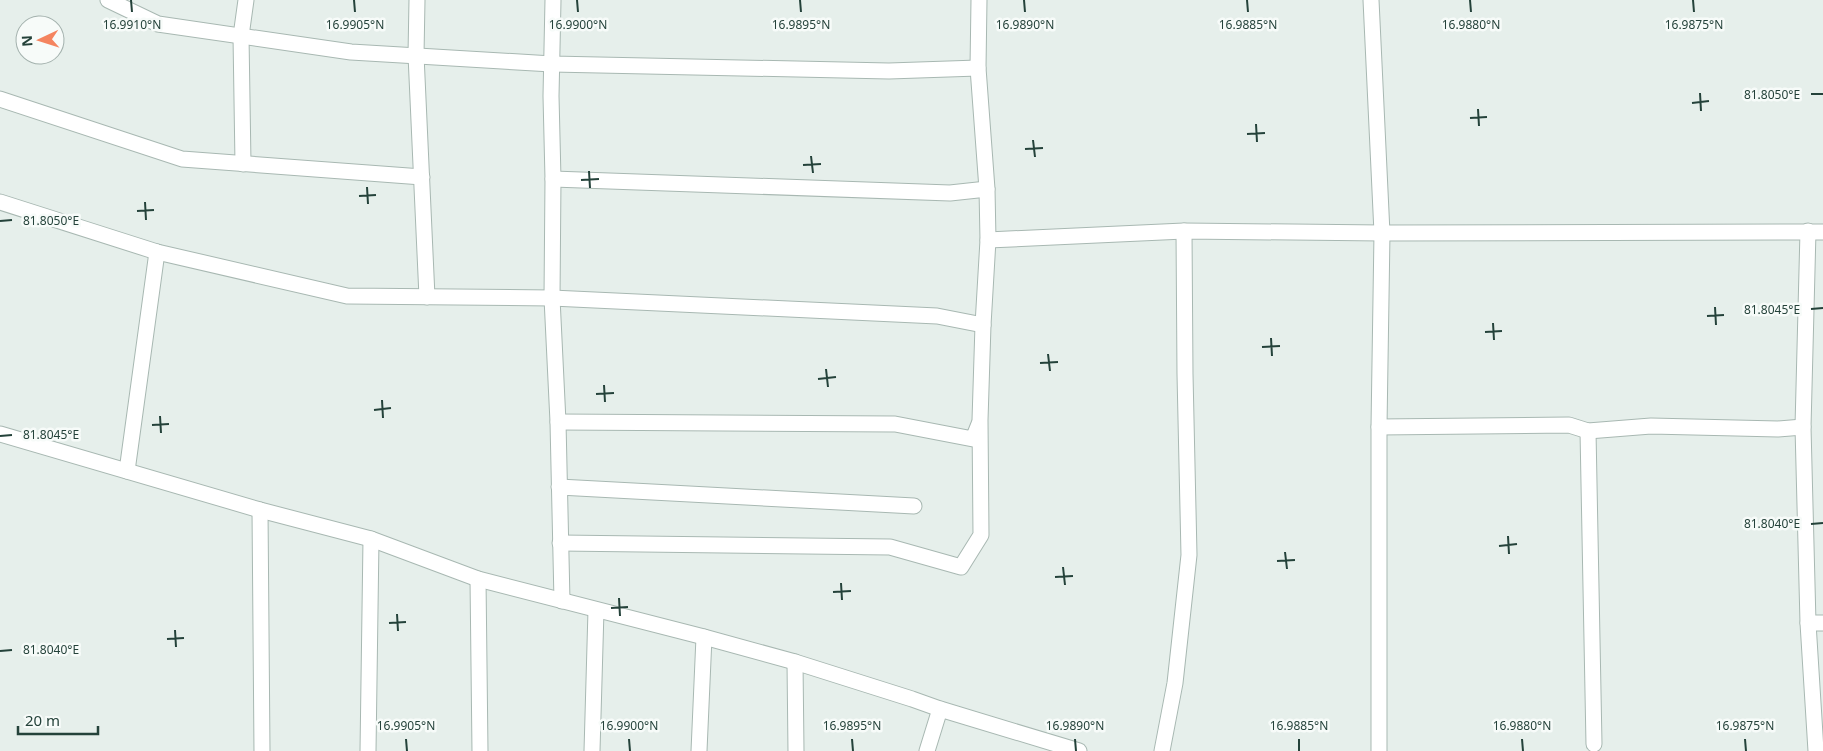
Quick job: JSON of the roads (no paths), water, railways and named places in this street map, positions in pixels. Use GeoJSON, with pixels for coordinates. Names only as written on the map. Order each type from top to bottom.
{"type":"FeatureCollection","features":[{"type":"Feature","properties":{"kind":"street"},"geometry":{"type":"LineString","coordinates":[[108,0],[158,24],[352,52],[552,64],[889,71],[978,68]]}},
{"type":"Feature","properties":{"kind":"street"},"geometry":{"type":"LineString","coordinates":[[243,164],[242,36],[246,0]]}},
{"type":"Feature","properties":{"kind":"street"},"geometry":{"type":"LineString","coordinates":[[417,0],[416,55],[427,297]]}},
{"type":"Feature","properties":{"kind":"street"},"geometry":{"type":"LineString","coordinates":[[553,0],[552,298],[558,422],[562,600]]}},
{"type":"Feature","properties":{"kind":"street"},"geometry":{"type":"LineString","coordinates":[[560,543],[890,547],[961,567],[981,535],[980,420],[988,240],[987,189],[978,68],[979,0]]}},
{"type":"Feature","properties":{"kind":"street"},"geometry":{"type":"LineString","coordinates":[[1371,0],[1382,234],[1379,427],[1379,751]]}},
{"type":"Feature","properties":{"kind":"street"},"geometry":{"type":"LineString","coordinates":[[0,99],[182,159],[422,177]]}},
{"type":"Feature","properties":{"kind":"street"},"geometry":{"type":"LineString","coordinates":[[553,179],[950,193],[987,189]]}},
{"type":"Feature","properties":{"kind":"street"},"geometry":{"type":"LineString","coordinates":[[0,202],[157,252],[347,296],[552,298],[937,316],[983,325]]}},
{"type":"Feature","properties":{"kind":"street"},"geometry":{"type":"LineString","coordinates":[[1162,751],[1174,683],[1189,555],[1184,230]]}},
{"type":"Feature","properties":{"kind":"street"},"geometry":{"type":"LineString","coordinates":[[988,240],[1184,230],[1382,234],[1823,232]]}},
{"type":"Feature","properties":{"kind":"street"},"geometry":{"type":"LineString","coordinates":[[1808,231],[1803,427],[1815,623],[1816,751]]}},
{"type":"Feature","properties":{"kind":"street"},"geometry":{"type":"LineString","coordinates":[[127,471],[157,252]]}},
{"type":"Feature","properties":{"kind":"street"},"geometry":{"type":"LineString","coordinates":[[558,422],[895,424],[973,440],[980,420]]}},
{"type":"Feature","properties":{"kind":"street"},"geometry":{"type":"LineString","coordinates":[[1379,427],[1568,425],[1588,431],[1651,426],[1778,429],[1803,427]]}},
{"type":"Feature","properties":{"kind":"street"},"geometry":{"type":"LineString","coordinates":[[1588,431],[1594,744]]}},
{"type":"Feature","properties":{"kind":"street"},"geometry":{"type":"LineString","coordinates":[[0,434],[260,510],[371,539],[478,579],[704,636],[794,662],[912,699],[1041,746],[1079,751]]}},
{"type":"Feature","properties":{"kind":"street"},"geometry":{"type":"LineString","coordinates":[[559,487],[914,506]]}},
{"type":"Feature","properties":{"kind":"street"},"geometry":{"type":"LineString","coordinates":[[260,510],[262,751]]}},
{"type":"Feature","properties":{"kind":"street"},"geometry":{"type":"LineString","coordinates":[[368,751],[371,539]]}},
{"type":"Feature","properties":{"kind":"street"},"geometry":{"type":"LineString","coordinates":[[478,579],[480,751]]}},
{"type":"Feature","properties":{"kind":"street"},"geometry":{"type":"LineString","coordinates":[[592,751],[596,610]]}},
{"type":"Feature","properties":{"kind":"street"},"geometry":{"type":"LineString","coordinates":[[699,751],[704,636]]}},
{"type":"Feature","properties":{"kind":"street"},"geometry":{"type":"LineString","coordinates":[[794,662],[796,751]]}},
{"type":"Feature","properties":{"kind":"street"},"geometry":{"type":"LineString","coordinates":[[927,751],[940,709]]}}]}
